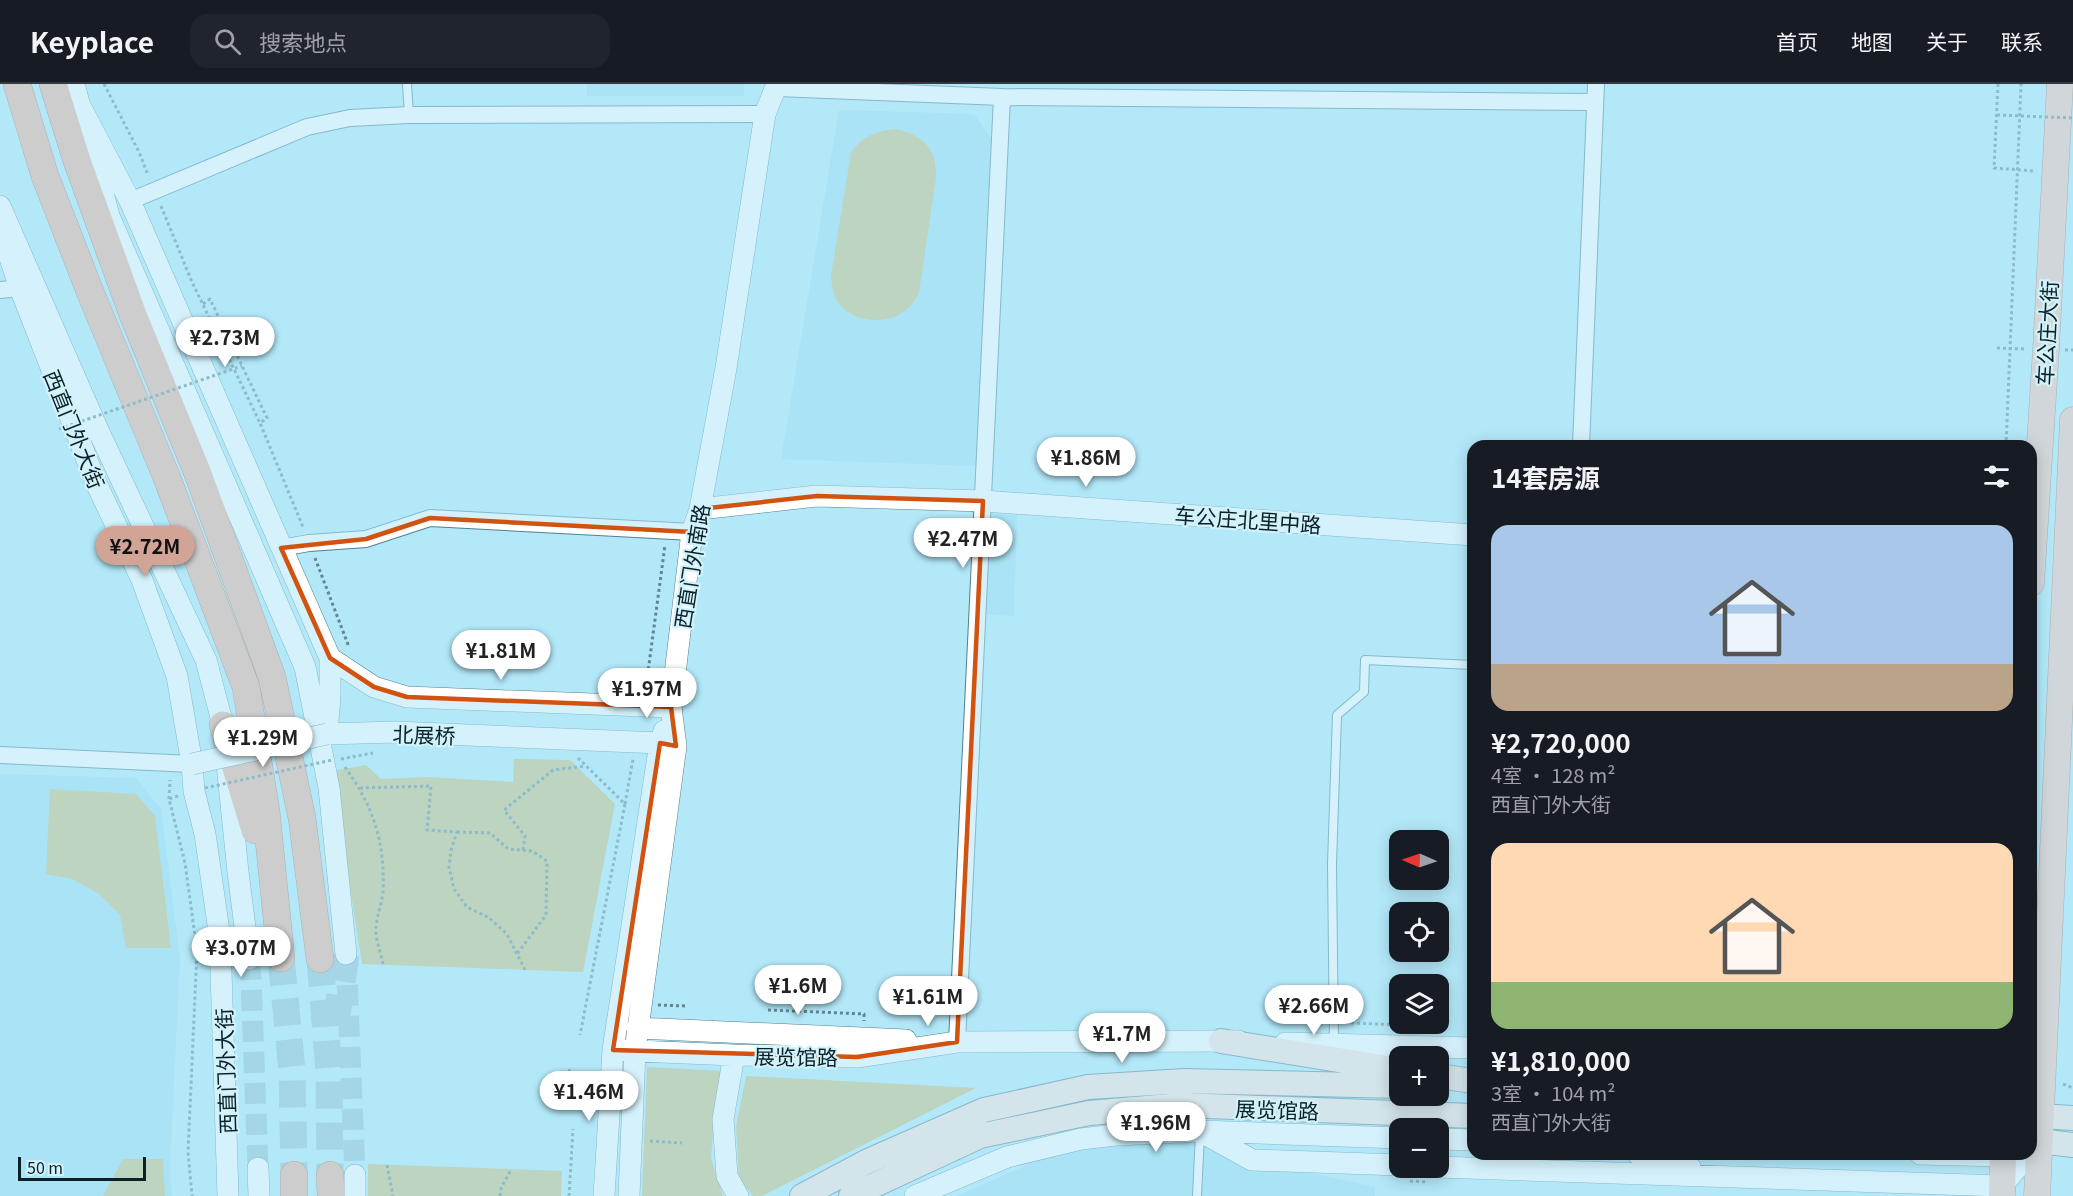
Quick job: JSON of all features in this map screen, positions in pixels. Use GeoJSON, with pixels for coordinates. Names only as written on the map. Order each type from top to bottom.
{"type":"FeatureCollection","features":[{"type":"Feature","properties":{"kind":"highway"},"geometry":{"type":"LineString","coordinates":[[17,84],[49,186],[167,478],[246,687],[266,811],[281,958]]}},
{"type":"Feature","properties":{"kind":"highway"},"geometry":{"type":"LineString","coordinates":[[52,84],[77,161],[133,315],[198,474],[272,677],[333,956]]}},
{"type":"Feature","properties":{"kind":"highway"},"geometry":{"type":"LineString","coordinates":[[223,725],[276,897]]}},
{"type":"Feature","properties":{"kind":"main road","name":"车公庄大街"},"geometry":{"type":"LineString","coordinates":[[2037,481],[2060,84]]}},
{"type":"Feature","properties":{"kind":"main road"},"geometry":{"type":"LineString","coordinates":[[2037,1061],[2073,420]]}},
{"type":"Feature","properties":{"kind":"main road"},"geometry":{"type":"LineString","coordinates":[[1221,1041],[1389,1068]]}},
{"type":"Feature","properties":{"kind":"main road"},"geometry":{"type":"LineString","coordinates":[[1449,1078],[1467,1080]]}},
{"type":"Feature","properties":{"kind":"main road","name":"展览馆路"},"geometry":{"type":"LineString","coordinates":[[872,1172],[984,1110],[1088,1087],[1184,1081],[1389,1086]]}},
{"type":"Feature","properties":{"kind":"main road"},"geometry":{"type":"LineString","coordinates":[[1449,1087],[1467,1088]]}},
{"type":"Feature","properties":{"kind":"main road","name":"展览馆路"},"geometry":{"type":"LineString","coordinates":[[872,1172],[980,1136],[1089,1113],[1182,1105],[1467,1116]]}},
{"type":"Feature","properties":{"kind":"main road"},"geometry":{"type":"LineString","coordinates":[[2037,1131],[2073,1118]]}},
{"type":"Feature","properties":{"kind":"main road"},"geometry":{"type":"LineString","coordinates":[[2037,1133],[2073,1145]]}},
{"type":"Feature","properties":{"kind":"main road"},"geometry":{"type":"LineString","coordinates":[[2002,1191],[2005,1160]]}},
{"type":"Feature","properties":{"kind":"main road"},"geometry":{"type":"LineString","coordinates":[[2035,1160],[2037,1196]]}},
{"type":"Feature","properties":{"kind":"main road"},"geometry":{"type":"LineString","coordinates":[[802,1196],[872,1172]]}},
{"type":"Feature","properties":{"kind":"main road"},"geometry":{"type":"LineString","coordinates":[[851,1196],[872,1172]]}},
{"type":"Feature","properties":{"kind":"street"},"geometry":{"type":"LineString","coordinates":[[1581,440],[1596,84]]}},
{"type":"Feature","properties":{"kind":"street"},"geometry":{"type":"LineString","coordinates":[[777,86],[1002,97],[1595,102]]}},
{"type":"Feature","properties":{"kind":"street","name":"西直门外南路"},"geometry":{"type":"LineString","coordinates":[[668,744],[692,532],[700,509],[726,368],[765,114],[777,86]]}},
{"type":"Feature","properties":{"kind":"street"},"geometry":{"type":"LineString","coordinates":[[76,92],[109,216],[305,667],[329,788],[333,956]]}},
{"type":"Feature","properties":{"kind":"street"},"geometry":{"type":"LineString","coordinates":[[76,92],[130,201],[330,658],[327,734]]}},
{"type":"Feature","properties":{"kind":"street"},"geometry":{"type":"LineString","coordinates":[[957,1042],[1002,97]]}},
{"type":"Feature","properties":{"kind":"street"},"geometry":{"type":"LineString","coordinates":[[130,201],[307,126],[350,118],[409,115],[765,114]]}},
{"type":"Feature","properties":{"kind":"street","name":"西直门外大街"},"geometry":{"type":"LineString","coordinates":[[0,206],[98,430],[206,660],[223,725],[249,959]]}},
{"type":"Feature","properties":{"kind":"street","name":"西直门外大街"},"geometry":{"type":"LineString","coordinates":[[0,228],[10,289],[96,483],[142,580],[177,676],[192,764],[200,790],[219,938],[228,1196]]}},
{"type":"Feature","properties":{"kind":"street","name":"车公庄北里中路"},"geometry":{"type":"LineString","coordinates":[[700,509],[817,496],[983,501],[1467,535]]}},
{"type":"Feature","properties":{"kind":"street"},"geometry":{"type":"LineString","coordinates":[[281,548],[309,543],[366,539],[430,518],[692,532]]}},
{"type":"Feature","properties":{"kind":"street"},"geometry":{"type":"LineString","coordinates":[[330,658],[374,687],[407,697],[671,707]]}},
{"type":"Feature","properties":{"kind":"street","name":"北展桥"},"geometry":{"type":"LineString","coordinates":[[192,764],[327,734],[394,732],[668,744]]}},
{"type":"Feature","properties":{"kind":"street"},"geometry":{"type":"LineString","coordinates":[[628,1196],[637,1028],[668,744]]}},
{"type":"Feature","properties":{"kind":"street"},"geometry":{"type":"LineString","coordinates":[[604,1196],[613,1050],[668,744]]}},
{"type":"Feature","properties":{"kind":"street"},"geometry":{"type":"LineString","coordinates":[[0,755],[192,764]]}},
{"type":"Feature","properties":{"kind":"street","name":"展览馆路"},"geometry":{"type":"LineString","coordinates":[[637,1028],[957,1042],[1221,1041],[1467,1048]]}},
{"type":"Feature","properties":{"kind":"street","name":"展览馆路"},"geometry":{"type":"LineString","coordinates":[[613,1050],[857,1057],[957,1042]]}},
{"type":"Feature","properties":{"kind":"street"},"geometry":{"type":"LineString","coordinates":[[734,1055],[723,1119],[727,1176],[738,1196]]}},
{"type":"Feature","properties":{"kind":"street","name":"展览馆路"},"geometry":{"type":"LineString","coordinates":[[1200,1131],[1252,1160],[1389,1165]]}},
{"type":"Feature","properties":{"kind":"street","name":"展览馆路"},"geometry":{"type":"LineString","coordinates":[[915,1196],[1007,1157],[1081,1139],[1200,1131],[1389,1138]]}},
{"type":"Feature","properties":{"kind":"street"},"geometry":{"type":"LineString","coordinates":[[1449,1139],[1467,1140]]}},
{"type":"Feature","properties":{"kind":"street"},"geometry":{"type":"LineString","coordinates":[[1661,1160],[1727,1177]]}},
{"type":"Feature","properties":{"kind":"street"},"geometry":{"type":"LineString","coordinates":[[1449,1167],[1727,1177],[2002,1191],[2018,1160]]}},
{"type":"Feature","properties":{"kind":"street"},"geometry":{"type":"LineString","coordinates":[[258,1168],[259,1196]]}},
{"type":"Feature","properties":{"kind":"lane"},"geometry":{"type":"LineString","coordinates":[[407,84],[409,115]]}},
{"type":"Feature","properties":{"kind":"lane"},"geometry":{"type":"LineString","coordinates":[[1334,1044],[1332,864],[1337,716],[1364,692],[1365,660],[1467,665]]}},
{"type":"Feature","properties":{"kind":"lane"},"geometry":{"type":"LineString","coordinates":[[1197,1196],[1200,1131]]}},
{"type":"Feature","properties":{"kind":"path"},"geometry":{"type":"LineString","coordinates":[[104,84],[139,152],[203,303],[260,423],[350,652]]}},
{"type":"Feature","properties":{"kind":"path"},"geometry":{"type":"LineString","coordinates":[[1998,84],[1994,168],[2054,171]]}},
{"type":"Feature","properties":{"kind":"path"},"geometry":{"type":"LineString","coordinates":[[2006,440],[2021,84]]}},
{"type":"Feature","properties":{"kind":"path"},"geometry":{"type":"LineString","coordinates":[[1997,115],[2073,118]]}},
{"type":"Feature","properties":{"kind":"path"},"geometry":{"type":"LineString","coordinates":[[203,303],[210,299],[267,418],[260,423]]}},
{"type":"Feature","properties":{"kind":"path"},"geometry":{"type":"LineString","coordinates":[[59,429],[242,366]]}},
{"type":"Feature","properties":{"kind":"path"},"geometry":{"type":"LineString","coordinates":[[646,688],[667,531]]}},
{"type":"Feature","properties":{"kind":"path"},"geometry":{"type":"LineString","coordinates":[[192,1196],[188,1152],[197,951],[185,863],[169,799],[332,760],[380,752]]}},
{"type":"Feature","properties":{"kind":"path"},"geometry":{"type":"LineString","coordinates":[[573,753],[625,804],[580,1035]]}},
{"type":"Feature","properties":{"kind":"path"},"geometry":{"type":"LineString","coordinates":[[340,759],[360,788],[377,825],[383,855],[383,894],[376,931],[383,964]]}},
{"type":"Feature","properties":{"kind":"path"},"geometry":{"type":"LineString","coordinates":[[523,850],[525,836],[504,810],[553,770],[587,766]]}},
{"type":"Feature","properties":{"kind":"path"},"geometry":{"type":"LineString","coordinates":[[360,788],[431,786],[427,830],[490,833],[508,849],[532,851],[547,861],[546,915],[517,954]]}},
{"type":"Feature","properties":{"kind":"path"},"geometry":{"type":"LineString","coordinates":[[457,832],[451,850],[449,867],[454,890],[467,907],[488,917],[507,934],[525,970]]}},
{"type":"Feature","properties":{"kind":"path"},"geometry":{"type":"LineString","coordinates":[[640,1004],[686,1006]]}},
{"type":"Feature","properties":{"kind":"path"},"geometry":{"type":"LineString","coordinates":[[768,1010],[864,1014],[863,1038]]}},
{"type":"Feature","properties":{"kind":"path"},"geometry":{"type":"LineString","coordinates":[[1351,1023],[1389,1025]]}},
{"type":"Feature","properties":{"kind":"path"},"geometry":{"type":"LineString","coordinates":[[568,1070],[586,1077]]}},
{"type":"Feature","properties":{"kind":"path"},"geometry":{"type":"LineString","coordinates":[[569,1196],[573,1129]]}},
{"type":"Feature","properties":{"kind":"path"},"geometry":{"type":"LineString","coordinates":[[630,1140],[682,1143]]}},
{"type":"Feature","properties":{"kind":"path"},"geometry":{"type":"LineString","coordinates":[[387,1165],[393,1196]]}},
{"type":"Feature","properties":{"kind":"path"},"geometry":{"type":"LineString","coordinates":[[500,1196],[501,1188],[511,1170]]}},
{"type":"Feature","properties":{"kind":"highlighted area"},"geometry":{"type":"Polygon","coordinates":[[[817,496],[983,501],[957,1042],[857,1057],[613,1050],[660,743],[676,746],[671,707],[407,697],[374,687],[330,658],[281,548],[366,539],[430,518],[692,532],[700,509],[817,496]]]}},
{"type":"Feature","properties":{"kind":"shaded area"},"geometry":{"type":"Polygon","coordinates":[[[587,84],[744,84],[744,96],[587,96],[587,84]]]}},
{"type":"Feature","properties":{"kind":"shaded area"},"geometry":{"type":"Polygon","coordinates":[[[839,110],[974,114],[991,138],[978,466],[781,459],[839,110]]]}},
{"type":"Feature","properties":{"kind":"shaded area"},"geometry":{"type":"Polygon","coordinates":[[[895,129],[913,135],[926,144],[934,159],[936,178],[917,297],[905,311],[897,316],[877,320],[867,319],[857,317],[838,303],[833,292],[831,276],[851,153],[860,142],[869,136],[895,129]]]}},
{"type":"Feature","properties":{"kind":"shaded area"},"geometry":{"type":"Polygon","coordinates":[[[989,514],[1017,515],[1014,616],[983,614],[989,514]]]}},
{"type":"Feature","properties":{"kind":"shaded area"},"geometry":{"type":"Polygon","coordinates":[[[514,759],[570,760],[615,804],[583,972],[362,964],[332,771],[366,765],[381,779],[428,777],[513,782],[514,759]]]}},
{"type":"Feature","properties":{"kind":"shaded area"},"geometry":{"type":"Polygon","coordinates":[[[0,774],[136,778],[161,809],[180,957],[170,1166],[172,1196],[0,1196],[0,774]]]}},
{"type":"Feature","properties":{"kind":"shaded area"},"geometry":{"type":"Polygon","coordinates":[[[50,789],[136,794],[155,816],[171,948],[126,948],[120,915],[98,893],[72,879],[46,874],[50,789]]]}},
{"type":"Feature","properties":{"kind":"shaded area"},"geometry":{"type":"Polygon","coordinates":[[[647,1067],[722,1071],[714,1119],[711,1158],[723,1196],[642,1196],[647,1067]]]}},
{"type":"Feature","properties":{"kind":"shaded area"},"geometry":{"type":"Polygon","coordinates":[[[746,1076],[976,1088],[762,1196],[753,1196],[739,1178],[736,1126],[746,1076]]]}},
{"type":"Feature","properties":{"kind":"shaded area"},"geometry":{"type":"Polygon","coordinates":[[[1200,1131],[1252,1160],[1375,1187],[1375,1196],[957,1196],[1079,1142],[1200,1131]]]}},
{"type":"Feature","properties":{"kind":"shaded area"},"geometry":{"type":"Polygon","coordinates":[[[123,1159],[163,1159],[165,1196],[103,1196],[123,1159]]]}},
{"type":"Feature","properties":{"kind":"shaded area"},"geometry":{"type":"Polygon","coordinates":[[[368,1164],[562,1171],[561,1196],[368,1196],[368,1164]]]}},
{"type":"Feature","properties":{"kind":"tunnel"},"geometry":{"type":"LineString","coordinates":[[346,954],[355,1175]]}},
{"type":"Feature","properties":{"kind":"tunnel"},"geometry":{"type":"LineString","coordinates":[[336,1022],[346,954]]}},
{"type":"Feature","properties":{"kind":"tunnel"},"geometry":{"type":"LineString","coordinates":[[281,958],[292,1070],[294,1175]]}},
{"type":"Feature","properties":{"kind":"tunnel"},"geometry":{"type":"LineString","coordinates":[[249,959],[258,1168]]}},
{"type":"Feature","properties":{"kind":"tunnel"},"geometry":{"type":"LineString","coordinates":[[320,959],[329,1071],[330,1175]]}}]}
